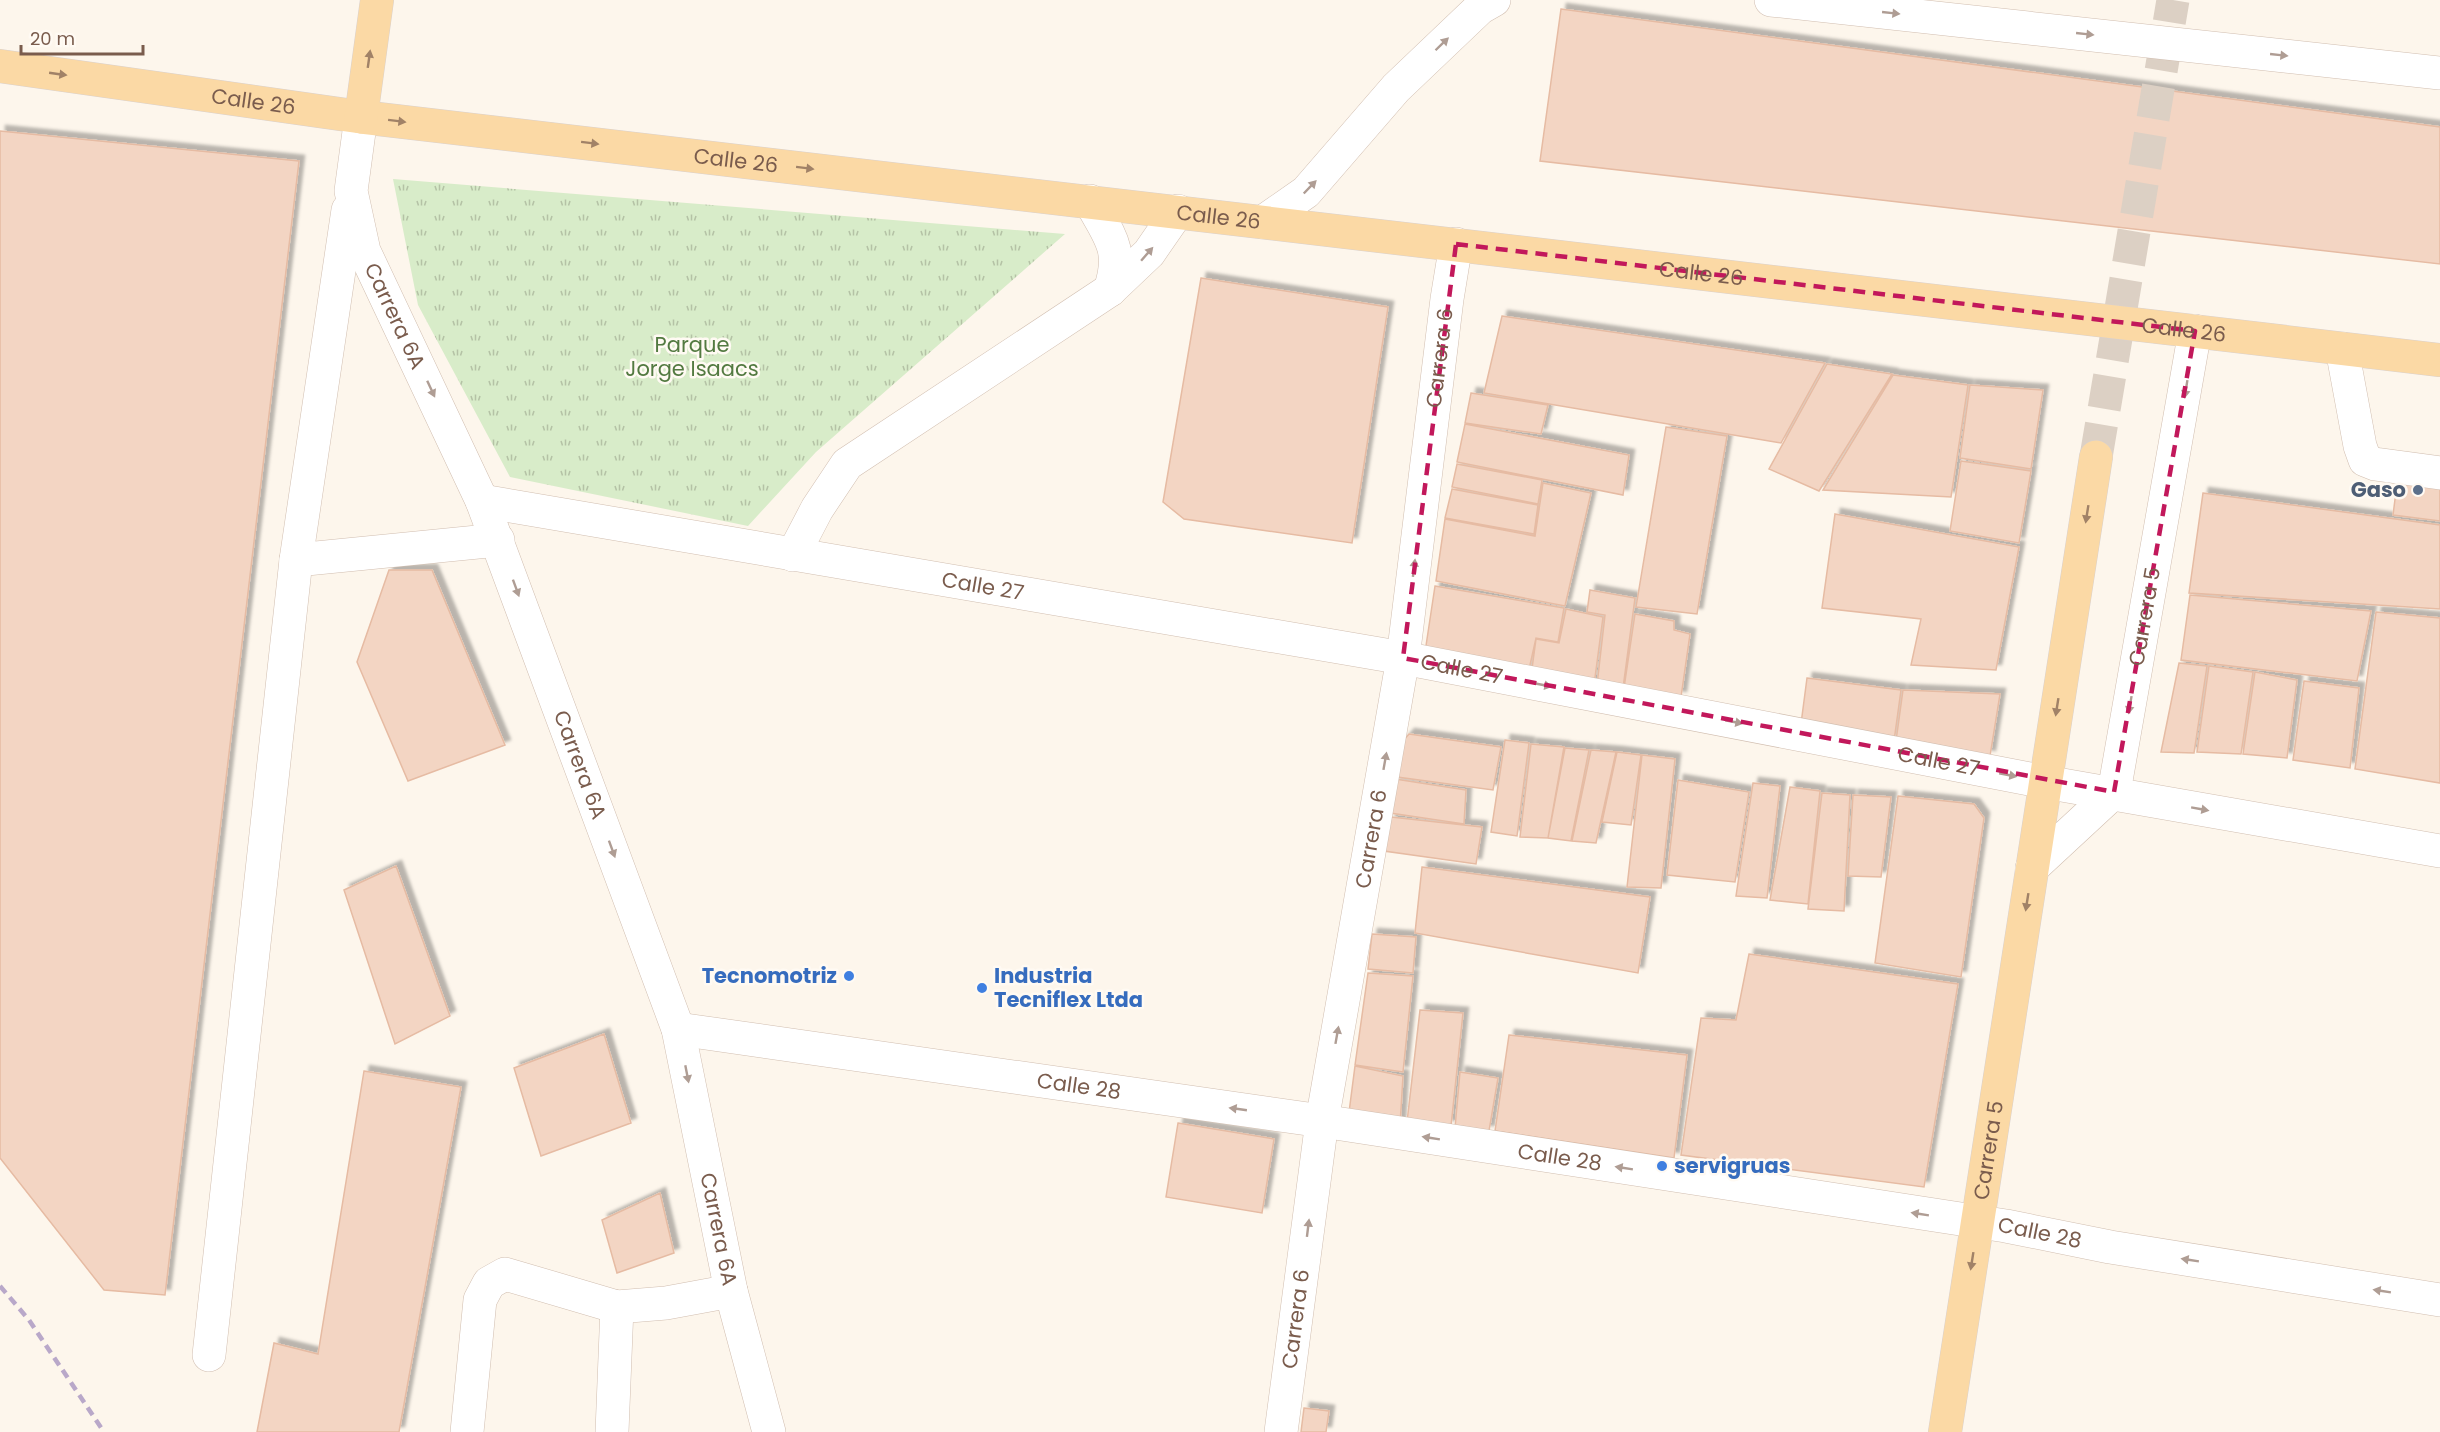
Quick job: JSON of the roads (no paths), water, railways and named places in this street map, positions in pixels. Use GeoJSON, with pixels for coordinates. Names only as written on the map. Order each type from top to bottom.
{"type":"FeatureCollection","features":[{"type":"Feature","properties":{"kind":"main road"},"geometry":{"type":"LineString","coordinates":[[361,117],[378,0]]}},
{"type":"Feature","properties":{"kind":"main road","name":"Calle 26"},"geometry":{"type":"LineString","coordinates":[[0,66],[361,117],[2440,360]]}},
{"type":"Feature","properties":{"kind":"main road","name":"Carrera 5"},"geometry":{"type":"LineString","coordinates":[[1945,1432],[2096,456]]}},
{"type":"Feature","properties":{"kind":"street"},"geometry":{"type":"LineString","coordinates":[[1263,222],[1306,192],[1396,88],[1480,8],[1494,0]]}},
{"type":"Feature","properties":{"kind":"street"},"geometry":{"type":"LineString","coordinates":[[1771,0],[2440,73]]}},
{"type":"Feature","properties":{"kind":"street","name":"Carrera 6A"},"geometry":{"type":"LineString","coordinates":[[361,117],[351,191],[364,251],[482,501],[498,540],[678,1029],[731,1291],[769,1432]]}},
{"type":"Feature","properties":{"kind":"street"},"geometry":{"type":"LineString","coordinates":[[209,1355],[296,560],[351,191]]}},
{"type":"Feature","properties":{"kind":"street"},"geometry":{"type":"LineString","coordinates":[[1090,201],[1116,251],[1116,273],[1110,290]]}},
{"type":"Feature","properties":{"kind":"street"},"geometry":{"type":"LineString","coordinates":[[793,555],[817,509],[848,464],[1110,290],[1149,253],[1178,212]]}},
{"type":"Feature","properties":{"kind":"street","name":"Carrera 6"},"geometry":{"type":"LineString","coordinates":[[1281,1432],[1322,1121],[1403,658],[1447,299],[1456,244]]}},
{"type":"Feature","properties":{"kind":"street","name":"Carrera 5"},"geometry":{"type":"LineString","coordinates":[[2114,792],[2195,331]]}},
{"type":"Feature","properties":{"kind":"street"},"geometry":{"type":"LineString","coordinates":[[2342,350],[2360,446],[2365,460],[2375,464],[2440,473]]}},
{"type":"Feature","properties":{"kind":"street","name":"Calle 27"},"geometry":{"type":"LineString","coordinates":[[482,501],[1403,658],[2045,782],[2114,792],[2440,851]]}},
{"type":"Feature","properties":{"kind":"street"},"geometry":{"type":"LineString","coordinates":[[296,560],[498,540]]}},
{"type":"Feature","properties":{"kind":"street"},"geometry":{"type":"LineString","coordinates":[[2032,868],[2114,792]]}},
{"type":"Feature","properties":{"kind":"street","name":"Calle 28"},"geometry":{"type":"LineString","coordinates":[[678,1029],[1322,1121],[1978,1223],[2440,1300]]}},
{"type":"Feature","properties":{"kind":"street"},"geometry":{"type":"LineString","coordinates":[[467,1432],[480,1300],[489,1283],[505,1274],[618,1307],[666,1303],[731,1291]]}},
{"type":"Feature","properties":{"kind":"street"},"geometry":{"type":"LineString","coordinates":[[612,1432],[618,1307]]}},
{"type":"Feature","properties":{"kind":"tunnel"},"geometry":{"type":"LineString","coordinates":[[2096,457],[2173,0]]}},
{"type":"Feature","properties":{"kind":"railway"},"geometry":{"type":"LineString","coordinates":[[0,1286],[29,1320],[104,1432]]}},
{"type":"Feature","properties":{"kind":"place","name":"Gaso"},"geometry":{"type":"Point","coordinates":[2418,490]}},
{"type":"Feature","properties":{"kind":"place","name":"Tecnomotriz"},"geometry":{"type":"Point","coordinates":[849,976]}},
{"type":"Feature","properties":{"kind":"place","name":"Industria Tecniflex Ltda"},"geometry":{"type":"Point","coordinates":[982,988]}},
{"type":"Feature","properties":{"kind":"place","name":"servigruas"},"geometry":{"type":"Point","coordinates":[1662,1166]}},
{"type":"Feature","properties":{"kind":"park label","name":"Parque Jorge Isaacs"},"geometry":{"type":"Point","coordinates":[692,357]}}]}
